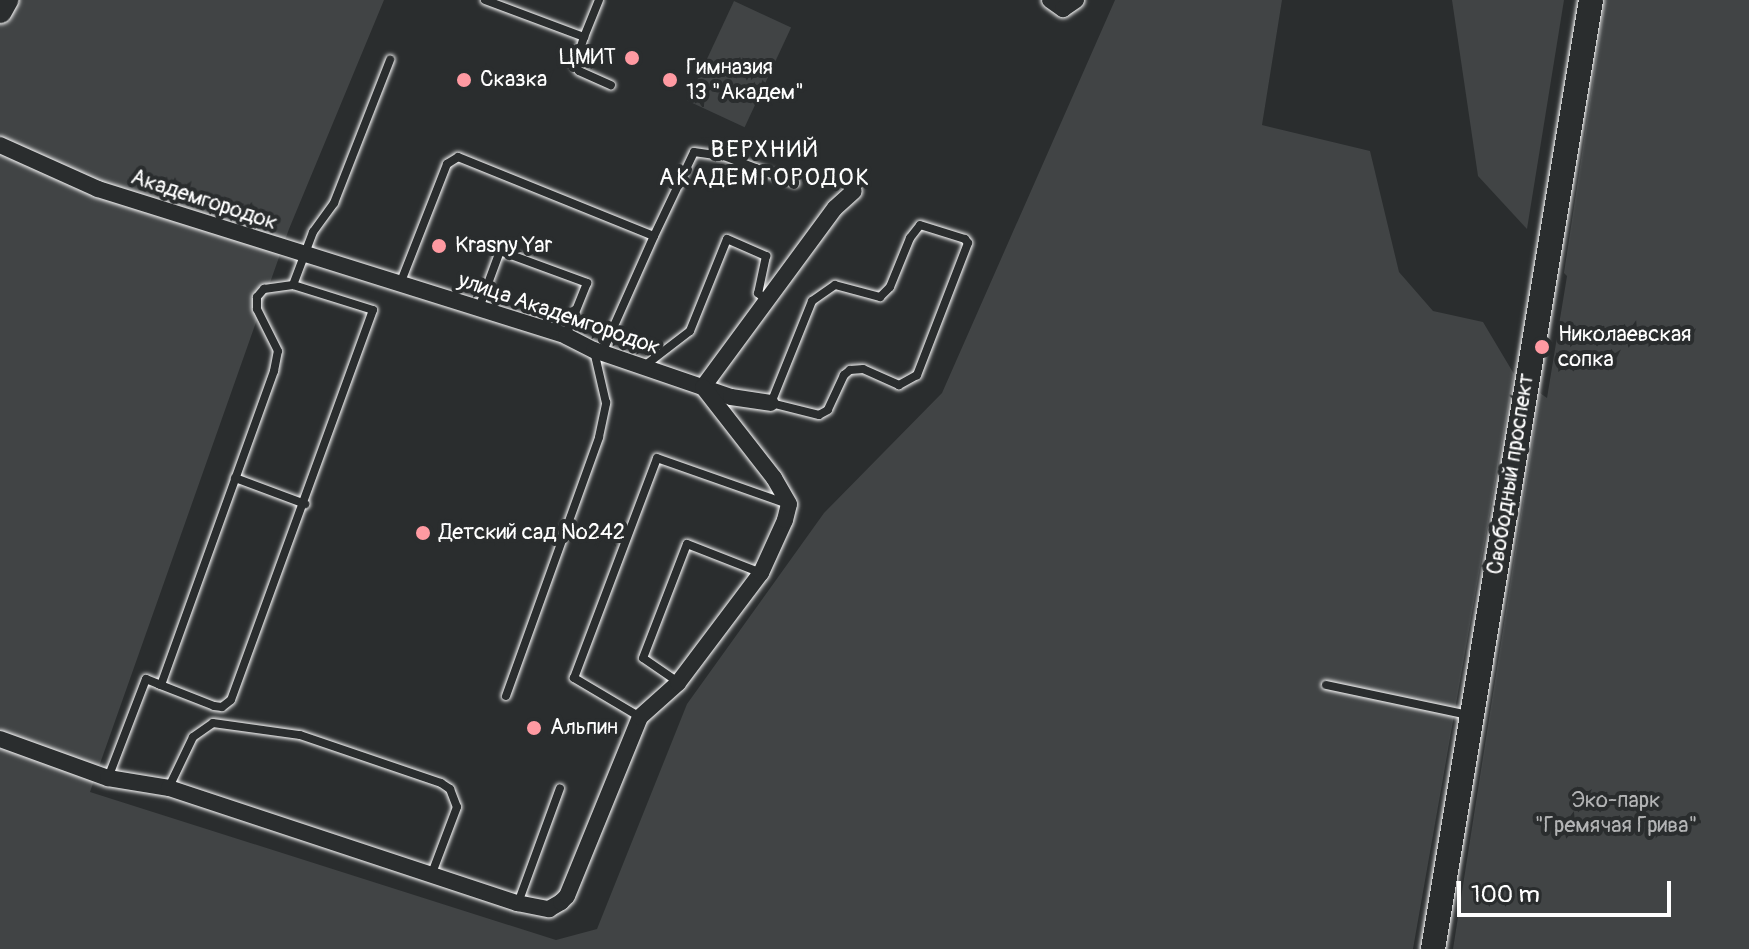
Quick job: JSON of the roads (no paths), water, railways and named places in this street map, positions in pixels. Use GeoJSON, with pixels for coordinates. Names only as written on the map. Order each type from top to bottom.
{"type":"FeatureCollection","features":[{"type":"Feature","properties":{"kind":"main road"},"geometry":{"type":"LineString","coordinates":[[0,11],[6,0]]}},
{"type":"Feature","properties":{"kind":"main road","name":"Свободный проспект"},"geometry":{"type":"LineString","coordinates":[[1433,949],[1591,0]]}},
{"type":"Feature","properties":{"kind":"street"},"geometry":{"type":"LineString","coordinates":[[1050,0],[1063,9],[1076,0]]}},
{"type":"Feature","properties":{"kind":"street","name":"Академгородок"},"geometry":{"type":"LineString","coordinates":[[0,145],[98,189],[399,285]]}},
{"type":"Feature","properties":{"kind":"street"},"geometry":{"type":"LineString","coordinates":[[0,739],[108,778],[169,788],[517,903],[549,909],[567,896],[640,717],[678,683],[761,573],[789,504],[774,478],[703,387],[835,208],[854,191]]}},
{"type":"Feature","properties":{"kind":"street","name":"улица Академгородок"},"geometry":{"type":"LineString","coordinates":[[399,285],[566,336],[598,351],[731,397],[771,403]]}},
{"type":"Feature","properties":{"kind":"lane"},"geometry":{"type":"LineString","coordinates":[[485,0],[584,37]]}},
{"type":"Feature","properties":{"kind":"lane"},"geometry":{"type":"LineString","coordinates":[[599,0],[575,65],[579,71],[611,85]]}},
{"type":"Feature","properties":{"kind":"lane"},"geometry":{"type":"LineString","coordinates":[[293,285],[313,232],[330,212],[390,60]]}},
{"type":"Feature","properties":{"kind":"lane"},"geometry":{"type":"LineString","coordinates":[[506,696],[599,437],[606,403],[598,351],[694,152],[724,156],[795,183]]}},
{"type":"Feature","properties":{"kind":"lane"},"geometry":{"type":"LineString","coordinates":[[399,285],[447,164],[458,157],[654,236]]}},
{"type":"Feature","properties":{"kind":"lane"},"geometry":{"type":"LineString","coordinates":[[920,225],[965,239],[968,243],[912,380],[899,385],[855,368],[844,375],[826,413],[819,415],[771,403],[802,318],[820,293],[835,285],[880,297],[890,287],[910,238],[920,225]]}},
{"type":"Feature","properties":{"kind":"lane"},"geometry":{"type":"LineString","coordinates":[[642,367],[690,331],[727,239],[766,256],[758,293],[766,301]]}},
{"type":"Feature","properties":{"kind":"lane"},"geometry":{"type":"LineString","coordinates":[[479,308],[500,251],[587,283],[566,336]]}},
{"type":"Feature","properties":{"kind":"lane"},"geometry":{"type":"LineString","coordinates":[[108,778],[146,679],[161,685],[214,706],[222,707],[231,700],[305,504],[373,310],[293,285],[264,289],[257,297],[257,309],[275,341],[277,359],[161,685]]}},
{"type":"Feature","properties":{"kind":"lane"},"geometry":{"type":"LineString","coordinates":[[640,717],[574,678],[657,458],[789,504]]}},
{"type":"Feature","properties":{"kind":"lane"},"geometry":{"type":"LineString","coordinates":[[235,478],[305,504]]}},
{"type":"Feature","properties":{"kind":"lane"},"geometry":{"type":"LineString","coordinates":[[678,683],[643,658],[687,544],[761,573]]}},
{"type":"Feature","properties":{"kind":"lane"},"geometry":{"type":"LineString","coordinates":[[1326,685],[1473,716]]}},
{"type":"Feature","properties":{"kind":"lane"},"geometry":{"type":"LineString","coordinates":[[169,788],[193,737],[213,723],[300,735],[441,783],[450,789],[457,807],[432,873]]}},
{"type":"Feature","properties":{"kind":"lane"},"geometry":{"type":"LineString","coordinates":[[517,903],[560,788]]}},
{"type":"Feature","properties":{"kind":"place","name":"ЦМИТ"},"geometry":{"type":"Point","coordinates":[632,58]}},
{"type":"Feature","properties":{"kind":"place","name":"Сказка"},"geometry":{"type":"Point","coordinates":[464,80]}},
{"type":"Feature","properties":{"kind":"place","name":"Гимназия 13 \"Академ\""},"geometry":{"type":"Point","coordinates":[670,80]}},
{"type":"Feature","properties":{"kind":"place","name":"Krasny Yar"},"geometry":{"type":"Point","coordinates":[439,246]}},
{"type":"Feature","properties":{"kind":"place","name":"Николаевская сопка"},"geometry":{"type":"Point","coordinates":[1542,347]}},
{"type":"Feature","properties":{"kind":"place","name":"Детский сад №242"},"geometry":{"type":"Point","coordinates":[423,533]}},
{"type":"Feature","properties":{"kind":"place","name":"Альпин"},"geometry":{"type":"Point","coordinates":[534,728]}},
{"type":"Feature","properties":{"kind":"district","name":"ВЕРХНИЙ АКАДЕМГОРОДОК"},"geometry":{"type":"Point","coordinates":[765,164]}},
{"type":"Feature","properties":{"kind":"park label","name":"Эко-парк \"Гремячая Грива\""},"geometry":{"type":"Point","coordinates":[1616,812]}}]}
